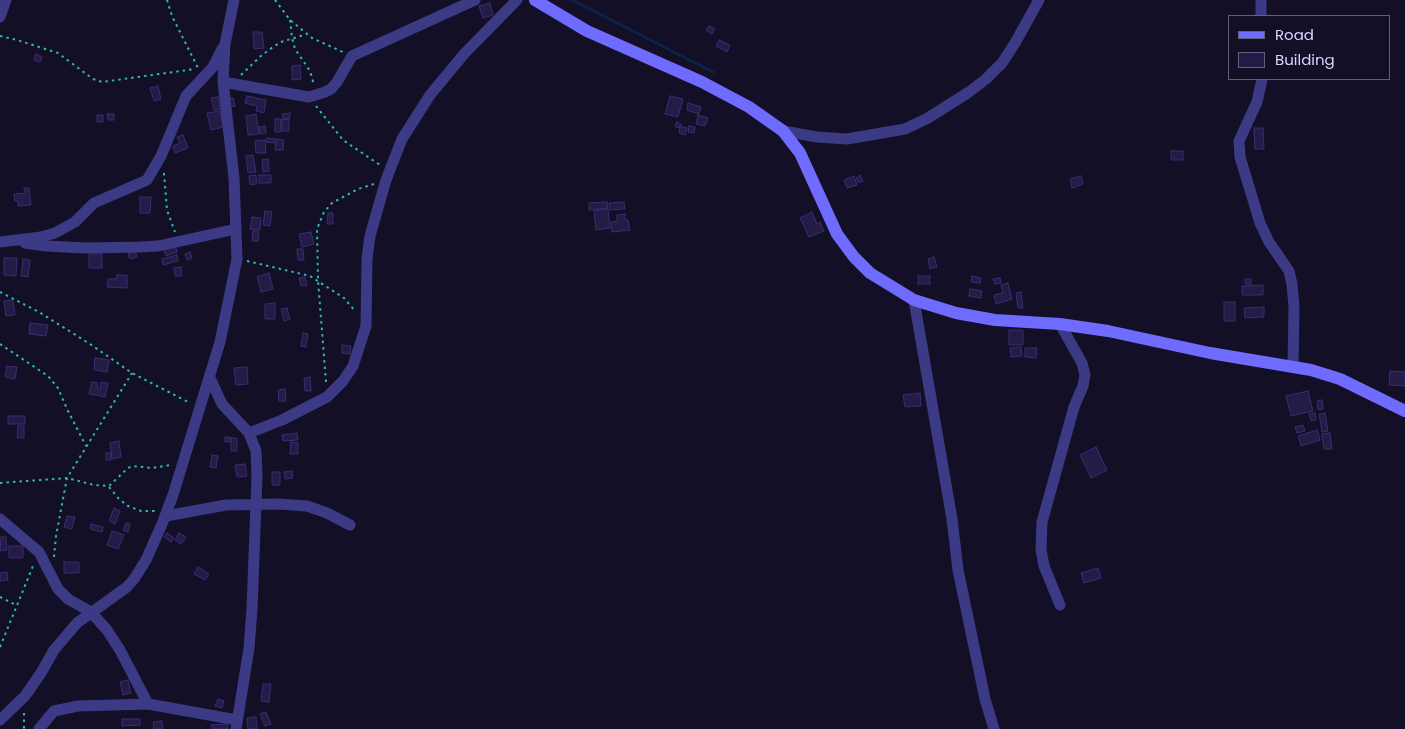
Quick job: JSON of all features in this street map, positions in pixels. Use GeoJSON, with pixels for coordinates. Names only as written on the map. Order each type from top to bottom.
{"type":"FeatureCollection","features":[{"type":"Feature","properties":{"kind":"street"},"geometry":{"type":"LineString","coordinates":[[0,17],[6,0]]}},
{"type":"Feature","properties":{"kind":"street"},"geometry":{"type":"LineString","coordinates":[[0,720],[26,696],[54,650],[77,623],[127,588],[146,560],[167,514],[210,378],[226,316],[237,259],[234,178],[225,44],[234,0]]}},
{"type":"Feature","properties":{"kind":"street"},"geometry":{"type":"LineString","coordinates":[[228,83],[313,96],[331,89],[352,56],[475,0]]}},
{"type":"Feature","properties":{"kind":"street"},"geometry":{"type":"LineString","coordinates":[[248,433],[282,420],[327,397],[343,381],[353,366],[366,326],[367,259],[370,236],[388,175],[402,140],[430,95],[464,54],[517,0]]}},
{"type":"Feature","properties":{"kind":"street"},"geometry":{"type":"LineString","coordinates":[[535,0],[587,30],[702,82],[749,107],[783,131],[800,153],[837,234],[854,257],[870,273],[914,300],[956,313],[995,320],[1060,324],[1108,330],[1210,353],[1294,366],[1340,379],[1405,411]]}},
{"type":"Feature","properties":{"kind":"street"},"geometry":{"type":"LineString","coordinates":[[783,131],[817,137],[848,139],[905,129],[928,118],[969,92],[1002,63],[1015,44],[1039,0]]}},
{"type":"Feature","properties":{"kind":"street"},"geometry":{"type":"LineString","coordinates":[[1261,0],[1261,15]]}},
{"type":"Feature","properties":{"kind":"street"},"geometry":{"type":"LineString","coordinates":[[0,242],[41,237],[66,228],[94,204],[147,180],[161,156],[186,96],[201,73],[213,67],[225,44]]}},
{"type":"Feature","properties":{"kind":"street"},"geometry":{"type":"LineString","coordinates":[[1262,80],[1257,102],[1239,141],[1240,157],[1260,223],[1269,242],[1288,270],[1292,284],[1294,366]]}},
{"type":"Feature","properties":{"kind":"street"},"geometry":{"type":"LineString","coordinates":[[13,241],[46,246],[86,248],[140,247],[236,229]]}},
{"type":"Feature","properties":{"kind":"street"},"geometry":{"type":"LineString","coordinates":[[914,300],[952,519],[958,570],[985,699],[994,729]]}},
{"type":"Feature","properties":{"kind":"street"},"geometry":{"type":"LineString","coordinates":[[1060,324],[1082,363],[1085,375],[1083,386],[1074,407],[1042,522],[1041,549],[1044,566],[1060,605]]}},
{"type":"Feature","properties":{"kind":"street"},"geometry":{"type":"LineString","coordinates":[[39,729],[54,712],[65,708],[148,704],[236,725],[249,640],[256,505],[256,451],[248,433],[222,404],[210,378]]}},
{"type":"Feature","properties":{"kind":"street"},"geometry":{"type":"LineString","coordinates":[[167,514],[226,505],[280,504],[307,506],[327,513],[350,525]]}},
{"type":"Feature","properties":{"kind":"street"},"geometry":{"type":"LineString","coordinates":[[0,519],[39,552],[58,589],[68,599],[91,612],[107,630],[120,650],[148,704]]}},
{"type":"Feature","properties":{"kind":"path"},"geometry":{"type":"LineString","coordinates":[[0,36],[18,40],[58,54],[93,79],[102,82],[201,73],[172,16],[167,0]]}},
{"type":"Feature","properties":{"kind":"path"},"geometry":{"type":"LineString","coordinates":[[275,0],[290,20],[312,38],[352,56]]}},
{"type":"Feature","properties":{"kind":"path"},"geometry":{"type":"LineString","coordinates":[[290,20],[295,49],[310,71],[313,96],[343,140],[388,175],[332,203],[324,212],[317,229],[318,280],[327,397]]}},
{"type":"Feature","properties":{"kind":"path"},"geometry":{"type":"LineString","coordinates":[[228,83],[262,55],[282,42],[307,34]]}},
{"type":"Feature","properties":{"kind":"path"},"geometry":{"type":"LineString","coordinates":[[161,156],[170,220],[180,241]]}},
{"type":"Feature","properties":{"kind":"path"},"geometry":{"type":"LineString","coordinates":[[237,259],[294,271],[318,280],[344,298],[366,326]]}},
{"type":"Feature","properties":{"kind":"path"},"geometry":{"type":"LineString","coordinates":[[0,292],[38,312],[132,373],[200,407]]}},
{"type":"Feature","properties":{"kind":"path"},"geometry":{"type":"LineString","coordinates":[[0,344],[48,376],[58,388],[86,446]]}},
{"type":"Feature","properties":{"kind":"path"},"geometry":{"type":"LineString","coordinates":[[52,579],[56,536],[67,478],[132,373]]}},
{"type":"Feature","properties":{"kind":"path"},"geometry":{"type":"LineString","coordinates":[[0,482],[67,478],[94,485],[109,486],[128,468],[133,466],[152,468],[183,463]]}},
{"type":"Feature","properties":{"kind":"path"},"geometry":{"type":"LineString","coordinates":[[109,486],[118,499],[128,506],[142,511],[167,514]]}},
{"type":"Feature","properties":{"kind":"path"},"geometry":{"type":"LineString","coordinates":[[0,647],[39,552]]}},
{"type":"Feature","properties":{"kind":"path"},"geometry":{"type":"LineString","coordinates":[[0,597],[17,606]]}},
{"type":"Feature","properties":{"kind":"building"},"geometry":{"type":"Polygon","coordinates":[[[490,3],[493,15],[483,18],[479,6],[490,3]]]}},
{"type":"Feature","properties":{"kind":"building"},"geometry":{"type":"Polygon","coordinates":[[[709,26],[715,29],[712,34],[706,30],[709,26]]]}},
{"type":"Feature","properties":{"kind":"building"},"geometry":{"type":"Polygon","coordinates":[[[253,32],[262,32],[264,48],[254,49],[253,32]]]}},
{"type":"Feature","properties":{"kind":"building"},"geometry":{"type":"Polygon","coordinates":[[[719,40],[730,45],[727,52],[716,46],[719,40]]]}},
{"type":"Feature","properties":{"kind":"building"},"geometry":{"type":"Polygon","coordinates":[[[36,54],[42,57],[40,62],[34,60],[36,54]]]}},
{"type":"Feature","properties":{"kind":"building"},"geometry":{"type":"Polygon","coordinates":[[[300,65],[301,79],[292,80],[292,66],[300,65]]]}},
{"type":"Feature","properties":{"kind":"building"},"geometry":{"type":"Polygon","coordinates":[[[158,86],[161,99],[154,101],[150,88],[158,86]]]}},
{"type":"Feature","properties":{"kind":"building"},"geometry":{"type":"Polygon","coordinates":[[[247,96],[266,100],[264,113],[256,111],[257,106],[245,103],[247,96]]]}},
{"type":"Feature","properties":{"kind":"building"},"geometry":{"type":"Polygon","coordinates":[[[670,96],[683,99],[678,117],[665,114],[670,96]]]}},
{"type":"Feature","properties":{"kind":"building"},"geometry":{"type":"Polygon","coordinates":[[[218,97],[221,109],[214,110],[211,98],[218,97]]]}},
{"type":"Feature","properties":{"kind":"building"},"geometry":{"type":"Polygon","coordinates":[[[228,98],[233,98],[235,106],[229,107],[228,98]]]}},
{"type":"Feature","properties":{"kind":"building"},"geometry":{"type":"Polygon","coordinates":[[[688,103],[701,107],[699,114],[687,110],[688,103]]]}},
{"type":"Feature","properties":{"kind":"building"},"geometry":{"type":"Polygon","coordinates":[[[220,111],[223,127],[211,130],[207,113],[220,111]]]}},
{"type":"Feature","properties":{"kind":"building"},"geometry":{"type":"Polygon","coordinates":[[[290,113],[290,118],[283,119],[282,114],[290,113]]]}},
{"type":"Feature","properties":{"kind":"building"},"geometry":{"type":"Polygon","coordinates":[[[107,114],[114,114],[114,120],[108,120],[107,114]]]}},
{"type":"Feature","properties":{"kind":"building"},"geometry":{"type":"Polygon","coordinates":[[[256,114],[259,134],[248,135],[246,116],[256,114]]]}},
{"type":"Feature","properties":{"kind":"building"},"geometry":{"type":"Polygon","coordinates":[[[97,115],[103,115],[103,122],[97,122],[97,115]]]}},
{"type":"Feature","properties":{"kind":"building"},"geometry":{"type":"Polygon","coordinates":[[[698,115],[708,118],[705,126],[696,124],[698,115]]]}},
{"type":"Feature","properties":{"kind":"building"},"geometry":{"type":"Polygon","coordinates":[[[275,119],[281,119],[281,132],[275,132],[275,119]]]}},
{"type":"Feature","properties":{"kind":"building"},"geometry":{"type":"Polygon","coordinates":[[[289,119],[289,131],[282,131],[281,120],[289,119]]]}},
{"type":"Feature","properties":{"kind":"building"},"geometry":{"type":"Polygon","coordinates":[[[677,122],[681,124],[679,128],[675,126],[677,122]]]}},
{"type":"Feature","properties":{"kind":"building"},"geometry":{"type":"Polygon","coordinates":[[[265,126],[266,133],[260,134],[259,127],[265,126]]]}},
{"type":"Feature","properties":{"kind":"building"},"geometry":{"type":"Polygon","coordinates":[[[680,126],[687,128],[685,135],[679,133],[680,126]]]}},
{"type":"Feature","properties":{"kind":"building"},"geometry":{"type":"Polygon","coordinates":[[[689,126],[695,127],[694,133],[688,132],[689,126]]]}},
{"type":"Feature","properties":{"kind":"building"},"geometry":{"type":"Polygon","coordinates":[[[1254,128],[1263,128],[1264,149],[1255,149],[1254,128]]]}},
{"type":"Feature","properties":{"kind":"building"},"geometry":{"type":"Polygon","coordinates":[[[183,135],[188,148],[175,153],[173,146],[180,143],[177,137],[183,135]]]}},
{"type":"Feature","properties":{"kind":"building"},"geometry":{"type":"Polygon","coordinates":[[[267,138],[275,139],[274,143],[266,142],[267,138]]]}},
{"type":"Feature","properties":{"kind":"building"},"geometry":{"type":"Polygon","coordinates":[[[276,139],[284,140],[283,150],[275,150],[276,139]]]}},
{"type":"Feature","properties":{"kind":"building"},"geometry":{"type":"Polygon","coordinates":[[[265,140],[266,153],[256,153],[255,141],[265,140]]]}},
{"type":"Feature","properties":{"kind":"building"},"geometry":{"type":"Polygon","coordinates":[[[1171,151],[1183,151],[1183,160],[1171,160],[1171,151]]]}},
{"type":"Feature","properties":{"kind":"building"},"geometry":{"type":"Polygon","coordinates":[[[253,155],[256,172],[248,173],[246,156],[253,155]]]}},
{"type":"Feature","properties":{"kind":"building"},"geometry":{"type":"Polygon","coordinates":[[[268,159],[269,171],[263,172],[262,160],[268,159]]]}},
{"type":"Feature","properties":{"kind":"building"},"geometry":{"type":"Polygon","coordinates":[[[256,175],[257,184],[250,185],[249,176],[256,175]]]}},
{"type":"Feature","properties":{"kind":"building"},"geometry":{"type":"Polygon","coordinates":[[[259,175],[271,175],[271,183],[259,183],[259,175]]]}},
{"type":"Feature","properties":{"kind":"building"},"geometry":{"type":"Polygon","coordinates":[[[860,175],[863,181],[859,183],[856,178],[860,175]]]}},
{"type":"Feature","properties":{"kind":"building"},"geometry":{"type":"Polygon","coordinates":[[[854,176],[857,185],[847,188],[844,180],[854,176]]]}},
{"type":"Feature","properties":{"kind":"building"},"geometry":{"type":"Polygon","coordinates":[[[1081,176],[1083,184],[1072,188],[1070,179],[1081,176]]]}},
{"type":"Feature","properties":{"kind":"building"},"geometry":{"type":"Polygon","coordinates":[[[24,188],[29,188],[31,205],[18,206],[18,201],[15,201],[14,194],[25,193],[24,188]]]}},
{"type":"Feature","properties":{"kind":"building"},"geometry":{"type":"Polygon","coordinates":[[[140,197],[151,197],[150,213],[140,213],[140,197]]]}},
{"type":"Feature","properties":{"kind":"building"},"geometry":{"type":"Polygon","coordinates":[[[607,202],[608,208],[589,210],[589,203],[607,202]]]}},
{"type":"Feature","properties":{"kind":"building"},"geometry":{"type":"Polygon","coordinates":[[[624,202],[625,209],[610,210],[609,203],[624,202]]]}},
{"type":"Feature","properties":{"kind":"building"},"geometry":{"type":"Polygon","coordinates":[[[608,209],[610,228],[596,230],[594,211],[608,209]]]}},
{"type":"Feature","properties":{"kind":"building"},"geometry":{"type":"Polygon","coordinates":[[[265,211],[272,212],[270,226],[263,225],[265,211]]]}},
{"type":"Feature","properties":{"kind":"building"},"geometry":{"type":"Polygon","coordinates":[[[812,212],[817,224],[820,222],[824,231],[809,237],[800,218],[812,212]]]}},
{"type":"Feature","properties":{"kind":"building"},"geometry":{"type":"Polygon","coordinates":[[[328,213],[333,213],[333,224],[327,224],[328,213]]]}},
{"type":"Feature","properties":{"kind":"building"},"geometry":{"type":"Polygon","coordinates":[[[625,214],[625,220],[628,220],[630,230],[612,232],[611,222],[617,221],[617,215],[625,214]]]}},
{"type":"Feature","properties":{"kind":"building"},"geometry":{"type":"Polygon","coordinates":[[[252,217],[261,218],[260,230],[250,229],[252,217]]]}},
{"type":"Feature","properties":{"kind":"building"},"geometry":{"type":"Polygon","coordinates":[[[253,231],[259,232],[258,241],[252,241],[253,231]]]}},
{"type":"Feature","properties":{"kind":"building"},"geometry":{"type":"Polygon","coordinates":[[[311,232],[314,244],[302,247],[299,234],[311,232]]]}},
{"type":"Feature","properties":{"kind":"building"},"geometry":{"type":"Polygon","coordinates":[[[176,247],[177,252],[166,256],[164,250],[176,247]]]}},
{"type":"Feature","properties":{"kind":"building"},"geometry":{"type":"Polygon","coordinates":[[[297,249],[303,249],[304,260],[298,260],[297,249]]]}},
{"type":"Feature","properties":{"kind":"building"},"geometry":{"type":"Polygon","coordinates":[[[135,251],[137,257],[130,259],[128,254],[135,251]]]}},
{"type":"Feature","properties":{"kind":"building"},"geometry":{"type":"Polygon","coordinates":[[[190,252],[192,258],[187,260],[185,254],[190,252]]]}},
{"type":"Feature","properties":{"kind":"building"},"geometry":{"type":"Polygon","coordinates":[[[89,254],[102,254],[102,268],[89,268],[89,254]]]}},
{"type":"Feature","properties":{"kind":"building"},"geometry":{"type":"Polygon","coordinates":[[[177,255],[178,261],[163,265],[162,259],[177,255]]]}},
{"type":"Feature","properties":{"kind":"building"},"geometry":{"type":"Polygon","coordinates":[[[934,257],[937,267],[930,269],[928,259],[934,257]]]}},
{"type":"Feature","properties":{"kind":"building"},"geometry":{"type":"Polygon","coordinates":[[[4,258],[17,258],[16,276],[4,275],[4,258]]]}},
{"type":"Feature","properties":{"kind":"building"},"geometry":{"type":"Polygon","coordinates":[[[23,259],[30,260],[28,277],[21,276],[23,259]]]}},
{"type":"Feature","properties":{"kind":"building"},"geometry":{"type":"Polygon","coordinates":[[[181,267],[182,276],[175,276],[174,268],[181,267]]]}},
{"type":"Feature","properties":{"kind":"building"},"geometry":{"type":"Polygon","coordinates":[[[269,273],[273,289],[261,292],[257,277],[269,273]]]}},
{"type":"Feature","properties":{"kind":"building"},"geometry":{"type":"Polygon","coordinates":[[[117,275],[127,275],[127,288],[107,287],[108,279],[116,279],[117,275]]]}},
{"type":"Feature","properties":{"kind":"building"},"geometry":{"type":"Polygon","coordinates":[[[918,276],[930,276],[930,284],[918,284],[918,276]]]}},
{"type":"Feature","properties":{"kind":"building"},"geometry":{"type":"Polygon","coordinates":[[[972,276],[981,278],[980,283],[971,282],[972,276]]]}},
{"type":"Feature","properties":{"kind":"building"},"geometry":{"type":"Polygon","coordinates":[[[305,277],[307,285],[301,286],[299,278],[305,277]]]}},
{"type":"Feature","properties":{"kind":"building"},"geometry":{"type":"Polygon","coordinates":[[[1000,278],[1001,283],[995,284],[993,279],[1000,278]]]}},
{"type":"Feature","properties":{"kind":"building"},"geometry":{"type":"Polygon","coordinates":[[[1245,279],[1251,279],[1251,284],[1245,284],[1245,279]]]}},
{"type":"Feature","properties":{"kind":"building"},"geometry":{"type":"Polygon","coordinates":[[[1008,283],[1012,299],[996,304],[994,295],[1003,293],[1001,285],[1008,283]]]}},
{"type":"Feature","properties":{"kind":"building"},"geometry":{"type":"Polygon","coordinates":[[[1263,285],[1263,295],[1242,295],[1242,286],[1263,285]]]}},
{"type":"Feature","properties":{"kind":"building"},"geometry":{"type":"Polygon","coordinates":[[[970,289],[982,291],[981,298],[969,296],[970,289]]]}},
{"type":"Feature","properties":{"kind":"building"},"geometry":{"type":"Polygon","coordinates":[[[1021,292],[1023,308],[1018,308],[1016,293],[1021,292]]]}},
{"type":"Feature","properties":{"kind":"building"},"geometry":{"type":"Polygon","coordinates":[[[13,300],[15,315],[6,316],[4,301],[13,300]]]}},
{"type":"Feature","properties":{"kind":"building"},"geometry":{"type":"Polygon","coordinates":[[[1224,302],[1235,302],[1235,321],[1224,321],[1224,302]]]}},
{"type":"Feature","properties":{"kind":"building"},"geometry":{"type":"Polygon","coordinates":[[[275,303],[275,319],[265,319],[265,304],[275,303]]]}},
{"type":"Feature","properties":{"kind":"building"},"geometry":{"type":"Polygon","coordinates":[[[1264,307],[1264,317],[1245,318],[1244,308],[1264,307]]]}},
{"type":"Feature","properties":{"kind":"building"},"geometry":{"type":"Polygon","coordinates":[[[287,308],[290,319],[284,321],[281,309],[287,308]]]}},
{"type":"Feature","properties":{"kind":"building"},"geometry":{"type":"Polygon","coordinates":[[[30,323],[48,325],[46,336],[29,334],[30,323]]]}},
{"type":"Feature","properties":{"kind":"building"},"geometry":{"type":"Polygon","coordinates":[[[1009,330],[1023,330],[1023,345],[1009,345],[1009,330]]]}},
{"type":"Feature","properties":{"kind":"building"},"geometry":{"type":"Polygon","coordinates":[[[303,333],[308,334],[306,347],[301,346],[303,333]]]}},
{"type":"Feature","properties":{"kind":"building"},"geometry":{"type":"Polygon","coordinates":[[[342,345],[351,346],[350,354],[342,353],[342,345]]]}},
{"type":"Feature","properties":{"kind":"building"},"geometry":{"type":"Polygon","coordinates":[[[1021,347],[1022,356],[1011,357],[1010,348],[1021,347]]]}},
{"type":"Feature","properties":{"kind":"building"},"geometry":{"type":"Polygon","coordinates":[[[1025,348],[1037,348],[1036,358],[1025,357],[1025,348]]]}},
{"type":"Feature","properties":{"kind":"building"},"geometry":{"type":"Polygon","coordinates":[[[95,358],[109,360],[107,372],[94,370],[95,358]]]}},
{"type":"Feature","properties":{"kind":"building"},"geometry":{"type":"Polygon","coordinates":[[[7,366],[17,367],[15,379],[5,377],[7,366]]]}},
{"type":"Feature","properties":{"kind":"building"},"geometry":{"type":"Polygon","coordinates":[[[247,367],[248,384],[236,385],[234,368],[247,367]]]}},
{"type":"Feature","properties":{"kind":"building"},"geometry":{"type":"Polygon","coordinates":[[[1390,371],[1405,372],[1405,386],[1389,385],[1390,371]]]}},
{"type":"Feature","properties":{"kind":"building"},"geometry":{"type":"Polygon","coordinates":[[[310,377],[311,391],[305,391],[304,378],[310,377]]]}},
{"type":"Feature","properties":{"kind":"building"},"geometry":{"type":"Polygon","coordinates":[[[92,382],[98,383],[97,388],[100,389],[101,382],[108,383],[105,397],[89,394],[92,382]]]}},
{"type":"Feature","properties":{"kind":"building"},"geometry":{"type":"Polygon","coordinates":[[[285,389],[286,401],[279,401],[278,390],[285,389]]]}},
{"type":"Feature","properties":{"kind":"building"},"geometry":{"type":"Polygon","coordinates":[[[1308,391],[1313,411],[1291,416],[1286,396],[1308,391]]]}},
{"type":"Feature","properties":{"kind":"building"},"geometry":{"type":"Polygon","coordinates":[[[920,393],[921,406],[905,407],[903,395],[920,393]]]}},
{"type":"Feature","properties":{"kind":"building"},"geometry":{"type":"Polygon","coordinates":[[[1322,400],[1323,409],[1318,410],[1317,401],[1322,400]]]}},
{"type":"Feature","properties":{"kind":"building"},"geometry":{"type":"Polygon","coordinates":[[[1315,413],[1316,420],[1311,421],[1309,414],[1315,413]]]}},
{"type":"Feature","properties":{"kind":"building"},"geometry":{"type":"Polygon","coordinates":[[[1325,413],[1328,431],[1322,432],[1319,414],[1325,413]]]}},
{"type":"Feature","properties":{"kind":"building"},"geometry":{"type":"Polygon","coordinates":[[[8,416],[25,416],[25,424],[8,424],[8,416]]]}},
{"type":"Feature","properties":{"kind":"building"},"geometry":{"type":"Polygon","coordinates":[[[1303,425],[1305,431],[1297,433],[1295,427],[1303,425]]]}},
{"type":"Feature","properties":{"kind":"building"},"geometry":{"type":"Polygon","coordinates":[[[18,426],[24,426],[24,438],[17,438],[18,426]]]}},
{"type":"Feature","properties":{"kind":"building"},"geometry":{"type":"Polygon","coordinates":[[[1317,430],[1320,440],[1301,446],[1298,436],[1317,430]]]}},
{"type":"Feature","properties":{"kind":"building"},"geometry":{"type":"Polygon","coordinates":[[[297,433],[298,440],[283,441],[282,435],[297,433]]]}},
{"type":"Feature","properties":{"kind":"building"},"geometry":{"type":"Polygon","coordinates":[[[1330,433],[1332,449],[1324,449],[1322,434],[1330,433]]]}},
{"type":"Feature","properties":{"kind":"building"},"geometry":{"type":"Polygon","coordinates":[[[225,437],[230,437],[230,442],[225,442],[225,437]]]}},
{"type":"Feature","properties":{"kind":"building"},"geometry":{"type":"Polygon","coordinates":[[[231,438],[237,438],[237,451],[231,451],[231,438]]]}},
{"type":"Feature","properties":{"kind":"building"},"geometry":{"type":"Polygon","coordinates":[[[119,441],[121,457],[112,459],[110,443],[119,441]]]}},
{"type":"Feature","properties":{"kind":"building"},"geometry":{"type":"Polygon","coordinates":[[[291,442],[298,443],[298,454],[290,454],[291,442]]]}},
{"type":"Feature","properties":{"kind":"building"},"geometry":{"type":"Polygon","coordinates":[[[1096,447],[1107,470],[1091,478],[1080,455],[1096,447]]]}},
{"type":"Feature","properties":{"kind":"building"},"geometry":{"type":"Polygon","coordinates":[[[106,453],[111,453],[111,460],[106,460],[106,453]]]}},
{"type":"Feature","properties":{"kind":"building"},"geometry":{"type":"Polygon","coordinates":[[[212,455],[218,456],[216,468],[210,467],[212,455]]]}},
{"type":"Feature","properties":{"kind":"building"},"geometry":{"type":"Polygon","coordinates":[[[245,464],[247,476],[237,477],[235,465],[245,464]]]}},
{"type":"Feature","properties":{"kind":"building"},"geometry":{"type":"Polygon","coordinates":[[[292,471],[293,478],[285,479],[284,472],[292,471]]]}},
{"type":"Feature","properties":{"kind":"building"},"geometry":{"type":"Polygon","coordinates":[[[272,472],[280,472],[280,485],[272,485],[272,472]]]}},
{"type":"Feature","properties":{"kind":"building"},"geometry":{"type":"Polygon","coordinates":[[[114,508],[120,511],[115,524],[109,521],[114,508]]]}},
{"type":"Feature","properties":{"kind":"building"},"geometry":{"type":"Polygon","coordinates":[[[67,516],[75,517],[72,529],[64,527],[67,516]]]}},
{"type":"Feature","properties":{"kind":"building"},"geometry":{"type":"Polygon","coordinates":[[[126,523],[130,524],[128,532],[123,530],[126,523]]]}},
{"type":"Feature","properties":{"kind":"building"},"geometry":{"type":"Polygon","coordinates":[[[91,524],[103,527],[102,532],[90,529],[91,524]]]}},
{"type":"Feature","properties":{"kind":"building"},"geometry":{"type":"Polygon","coordinates":[[[112,531],[124,535],[118,549],[107,545],[112,531]]]}},
{"type":"Feature","properties":{"kind":"building"},"geometry":{"type":"Polygon","coordinates":[[[167,533],[174,538],[171,542],[164,537],[167,533]]]}},
{"type":"Feature","properties":{"kind":"building"},"geometry":{"type":"Polygon","coordinates":[[[179,533],[186,537],[181,544],[175,540],[179,533]]]}},
{"type":"Feature","properties":{"kind":"building"},"geometry":{"type":"Polygon","coordinates":[[[1,537],[6,537],[7,550],[0,551],[1,537]]]}},
{"type":"Feature","properties":{"kind":"building"},"geometry":{"type":"Polygon","coordinates":[[[9,546],[23,546],[23,558],[9,558],[9,546]]]}},
{"type":"Feature","properties":{"kind":"building"},"geometry":{"type":"Polygon","coordinates":[[[64,562],[79,562],[79,573],[64,573],[64,562]]]}},
{"type":"Feature","properties":{"kind":"building"},"geometry":{"type":"Polygon","coordinates":[[[198,567],[209,574],[205,580],[194,574],[198,567]]]}},
{"type":"Feature","properties":{"kind":"building"},"geometry":{"type":"Polygon","coordinates":[[[1098,568],[1101,578],[1084,583],[1081,573],[1098,568]]]}},
{"type":"Feature","properties":{"kind":"building"},"geometry":{"type":"Polygon","coordinates":[[[7,572],[8,580],[0,581],[0,573],[7,572]]]}},
{"type":"Feature","properties":{"kind":"building"},"geometry":{"type":"Polygon","coordinates":[[[128,680],[131,693],[123,695],[120,682],[128,680]]]}},
{"type":"Feature","properties":{"kind":"building"},"geometry":{"type":"Polygon","coordinates":[[[263,684],[271,684],[269,702],[261,701],[263,684]]]}},
{"type":"Feature","properties":{"kind":"building"},"geometry":{"type":"Polygon","coordinates":[[[218,699],[224,701],[222,708],[215,706],[218,699]]]}},
{"type":"Feature","properties":{"kind":"building"},"geometry":{"type":"Polygon","coordinates":[[[266,712],[271,724],[265,726],[260,714],[266,712]]]}},
{"type":"Feature","properties":{"kind":"building"},"geometry":{"type":"Polygon","coordinates":[[[256,717],[257,729],[248,729],[247,718],[256,717]]]}},
{"type":"Feature","properties":{"kind":"building"},"geometry":{"type":"Polygon","coordinates":[[[122,719],[140,719],[140,725],[122,726],[122,719]]]}},
{"type":"Feature","properties":{"kind":"building"},"geometry":{"type":"Polygon","coordinates":[[[162,721],[163,729],[154,729],[153,722],[162,721]]]}},
{"type":"Feature","properties":{"kind":"building"},"geometry":{"type":"Polygon","coordinates":[[[227,724],[228,729],[212,729],[211,725],[227,724]]]}},
{"type":"Feature","properties":{"kind":"waterway"},"geometry":{"type":"LineString","coordinates":[[572,0],[713,72]]}}]}
